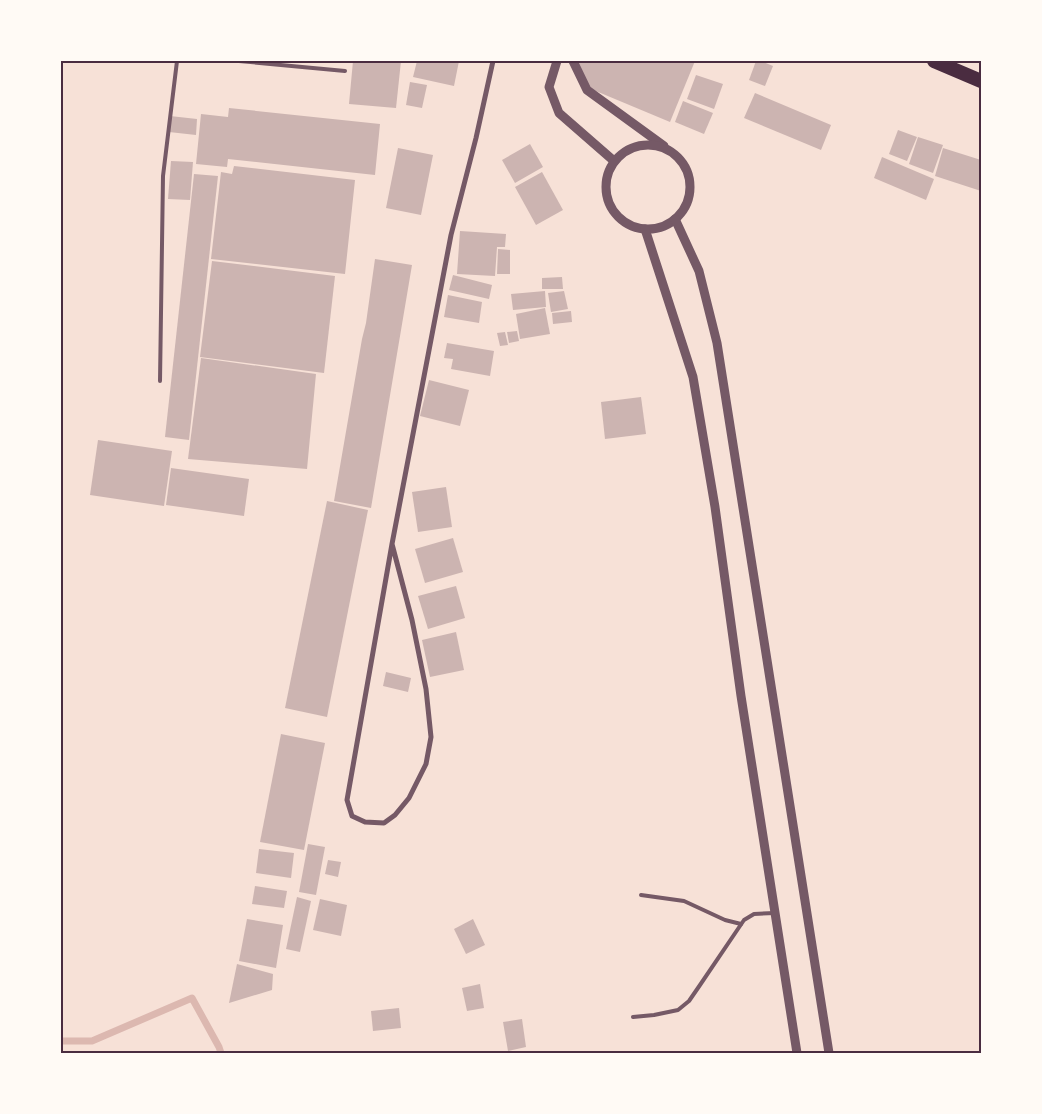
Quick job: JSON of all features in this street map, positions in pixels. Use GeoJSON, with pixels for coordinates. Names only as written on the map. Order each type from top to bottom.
{"type":"FeatureCollection","features":[{"type":"Feature","properties":{"kind":"highway"},"geometry":{"type":"LineString","coordinates":[[934,61],[981,81]]}},
{"type":"Feature","properties":{"kind":"street"},"geometry":{"type":"LineString","coordinates":[[392,544],[412,620],[426,689],[431,737],[426,764],[410,798],[395,815],[384,823],[365,822],[352,816],[347,800],[392,544],[451,235],[476,138],[493,61]]}},
{"type":"Feature","properties":{"kind":"street"},"geometry":{"type":"LineString","coordinates":[[557,61],[549,86],[559,113],[614,161]]}},
{"type":"Feature","properties":{"kind":"street"},"geometry":{"type":"LineString","coordinates":[[573,61],[588,90],[672,152],[688,172],[689,198],[684,209],[676,219],[656,228],[645,229],[632,226],[621,219],[613,209],[608,198],[606,185],[614,161],[624,152],[635,146],[648,144],[661,146],[672,152]]}},
{"type":"Feature","properties":{"kind":"street"},"geometry":{"type":"LineString","coordinates":[[676,219],[699,271],[717,343],[829,1053]]}},
{"type":"Feature","properties":{"kind":"street"},"geometry":{"type":"LineString","coordinates":[[645,229],[693,377],[715,507],[739,686],[798,1053]]}},
{"type":"Feature","properties":{"kind":"lane"},"geometry":{"type":"LineString","coordinates":[[160,381],[163,176],[176,61]]}},
{"type":"Feature","properties":{"kind":"lane"},"geometry":{"type":"LineString","coordinates":[[239,61],[345,71]]}},
{"type":"Feature","properties":{"kind":"lane"},"geometry":{"type":"LineString","coordinates":[[641,895],[684,901],[725,920],[741,924]]}},
{"type":"Feature","properties":{"kind":"lane"},"geometry":{"type":"LineString","coordinates":[[633,1017],[678,1010],[689,1001],[700,986],[744,920],[754,914],[775,913]]}},
{"type":"Feature","properties":{"kind":"building"},"geometry":{"type":"Polygon","coordinates":[[[353,61],[401,61],[396,108],[349,104],[353,61]]]}},
{"type":"Feature","properties":{"kind":"building"},"geometry":{"type":"Polygon","coordinates":[[[417,61],[459,61],[454,86],[413,77],[417,61]]]}},
{"type":"Feature","properties":{"kind":"building"},"geometry":{"type":"Polygon","coordinates":[[[574,61],[695,61],[670,122],[591,89],[574,61]]]}},
{"type":"Feature","properties":{"kind":"building"},"geometry":{"type":"Polygon","coordinates":[[[756,61],[773,66],[765,86],[749,80],[756,61]]]}},
{"type":"Feature","properties":{"kind":"building"},"geometry":{"type":"Polygon","coordinates":[[[696,75],[723,84],[714,109],[687,99],[696,75]]]}},
{"type":"Feature","properties":{"kind":"building"},"geometry":{"type":"Polygon","coordinates":[[[410,82],[427,85],[422,108],[406,105],[410,82]]]}},
{"type":"Feature","properties":{"kind":"building"},"geometry":{"type":"Polygon","coordinates":[[[755,93],[831,125],[821,150],[744,118],[755,93]]]}},
{"type":"Feature","properties":{"kind":"building"},"geometry":{"type":"Polygon","coordinates":[[[683,101],[713,113],[704,134],[675,122],[683,101]]]}},
{"type":"Feature","properties":{"kind":"building"},"geometry":{"type":"Polygon","coordinates":[[[229,108],[380,124],[375,175],[228,159],[227,167],[196,164],[201,114],[228,117],[229,108]]]}},
{"type":"Feature","properties":{"kind":"building"},"geometry":{"type":"Polygon","coordinates":[[[170,116],[197,119],[196,135],[169,132],[170,116]]]}},
{"type":"Feature","properties":{"kind":"building"},"geometry":{"type":"Polygon","coordinates":[[[898,130],[917,137],[907,161],[889,154],[898,130]]]}},
{"type":"Feature","properties":{"kind":"building"},"geometry":{"type":"Polygon","coordinates":[[[918,137],[943,145],[933,173],[909,164],[918,137]]]}},
{"type":"Feature","properties":{"kind":"building"},"geometry":{"type":"Polygon","coordinates":[[[530,144],[543,167],[515,183],[502,160],[530,144]]]}},
{"type":"Feature","properties":{"kind":"building"},"geometry":{"type":"Polygon","coordinates":[[[398,148],[433,155],[421,215],[386,208],[398,148]]]}},
{"type":"Feature","properties":{"kind":"building"},"geometry":{"type":"Polygon","coordinates":[[[943,148],[981,160],[981,191],[935,176],[943,148]]]}},
{"type":"Feature","properties":{"kind":"building"},"geometry":{"type":"Polygon","coordinates":[[[882,157],[934,179],[926,200],[874,178],[882,157]]]}},
{"type":"Feature","properties":{"kind":"building"},"geometry":{"type":"Polygon","coordinates":[[[171,161],[193,162],[190,200],[168,199],[171,161]]]}},
{"type":"Feature","properties":{"kind":"building"},"geometry":{"type":"Polygon","coordinates":[[[234,166],[355,180],[345,274],[211,259],[221,172],[232,174],[234,166]]]}},
{"type":"Feature","properties":{"kind":"building"},"geometry":{"type":"Polygon","coordinates":[[[542,172],[563,210],[536,225],[515,187],[542,172]]]}},
{"type":"Feature","properties":{"kind":"building"},"geometry":{"type":"Polygon","coordinates":[[[194,174],[218,176],[189,440],[165,437],[194,174]]]}},
{"type":"Feature","properties":{"kind":"building"},"geometry":{"type":"Polygon","coordinates":[[[460,231],[506,234],[505,247],[497,247],[495,276],[457,274],[460,231]]]}},
{"type":"Feature","properties":{"kind":"building"},"geometry":{"type":"Polygon","coordinates":[[[498,249],[510,250],[510,274],[497,274],[498,249]]]}},
{"type":"Feature","properties":{"kind":"building"},"geometry":{"type":"Polygon","coordinates":[[[375,259],[412,265],[371,508],[334,501],[366,323],[375,259]]]}},
{"type":"Feature","properties":{"kind":"building"},"geometry":{"type":"Polygon","coordinates":[[[212,261],[335,276],[324,373],[200,357],[212,261]]]}},
{"type":"Feature","properties":{"kind":"building"},"geometry":{"type":"Polygon","coordinates":[[[453,275],[492,285],[489,299],[449,290],[453,275]]]}},
{"type":"Feature","properties":{"kind":"building"},"geometry":{"type":"Polygon","coordinates":[[[562,277],[563,289],[542,289],[542,278],[562,277]]]}},
{"type":"Feature","properties":{"kind":"building"},"geometry":{"type":"Polygon","coordinates":[[[545,291],[546,307],[513,310],[511,294],[545,291]]]}},
{"type":"Feature","properties":{"kind":"building"},"geometry":{"type":"Polygon","coordinates":[[[564,291],[568,309],[551,312],[548,293],[564,291]]]}},
{"type":"Feature","properties":{"kind":"building"},"geometry":{"type":"Polygon","coordinates":[[[448,295],[482,302],[479,323],[444,317],[448,295]]]}},
{"type":"Feature","properties":{"kind":"building"},"geometry":{"type":"Polygon","coordinates":[[[545,308],[550,334],[520,339],[516,314],[545,308]]]}},
{"type":"Feature","properties":{"kind":"building"},"geometry":{"type":"Polygon","coordinates":[[[571,311],[572,322],[553,324],[552,313],[571,311]]]}},
{"type":"Feature","properties":{"kind":"building"},"geometry":{"type":"Polygon","coordinates":[[[517,331],[519,341],[509,343],[507,332],[517,331]]]}},
{"type":"Feature","properties":{"kind":"building"},"geometry":{"type":"Polygon","coordinates":[[[505,332],[508,345],[500,346],[497,333],[505,332]]]}},
{"type":"Feature","properties":{"kind":"building"},"geometry":{"type":"Polygon","coordinates":[[[447,343],[494,351],[490,376],[451,369],[453,359],[444,358],[447,343]]]}},
{"type":"Feature","properties":{"kind":"building"},"geometry":{"type":"Polygon","coordinates":[[[201,358],[316,374],[307,469],[188,459],[201,358]]]}},
{"type":"Feature","properties":{"kind":"building"},"geometry":{"type":"Polygon","coordinates":[[[429,380],[469,390],[460,426],[420,416],[429,380]]]}},
{"type":"Feature","properties":{"kind":"building"},"geometry":{"type":"Polygon","coordinates":[[[641,397],[646,434],[605,439],[601,402],[641,397]]]}},
{"type":"Feature","properties":{"kind":"building"},"geometry":{"type":"Polygon","coordinates":[[[98,440],[172,451],[164,506],[90,495],[98,440]]]}},
{"type":"Feature","properties":{"kind":"building"},"geometry":{"type":"Polygon","coordinates":[[[171,468],[249,479],[244,516],[166,505],[171,468]]]}},
{"type":"Feature","properties":{"kind":"building"},"geometry":{"type":"Polygon","coordinates":[[[446,487],[452,527],[418,532],[412,492],[446,487]]]}},
{"type":"Feature","properties":{"kind":"building"},"geometry":{"type":"Polygon","coordinates":[[[327,501],[368,510],[327,717],[285,708],[327,501]]]}},
{"type":"Feature","properties":{"kind":"building"},"geometry":{"type":"Polygon","coordinates":[[[453,538],[463,572],[425,583],[415,549],[453,538]]]}},
{"type":"Feature","properties":{"kind":"building"},"geometry":{"type":"Polygon","coordinates":[[[456,586],[465,618],[428,629],[418,596],[456,586]]]}},
{"type":"Feature","properties":{"kind":"building"},"geometry":{"type":"Polygon","coordinates":[[[456,632],[464,670],[430,677],[422,640],[456,632]]]}},
{"type":"Feature","properties":{"kind":"building"},"geometry":{"type":"Polygon","coordinates":[[[386,672],[411,678],[408,692],[383,686],[386,672]]]}},
{"type":"Feature","properties":{"kind":"building"},"geometry":{"type":"Polygon","coordinates":[[[281,734],[325,743],[304,850],[260,842],[281,734]]]}},
{"type":"Feature","properties":{"kind":"building"},"geometry":{"type":"Polygon","coordinates":[[[308,844],[325,847],[316,895],[299,892],[308,844]]]}},
{"type":"Feature","properties":{"kind":"building"},"geometry":{"type":"Polygon","coordinates":[[[259,849],[294,853],[291,878],[256,873],[259,849]]]}},
{"type":"Feature","properties":{"kind":"building"},"geometry":{"type":"Polygon","coordinates":[[[328,860],[341,862],[338,877],[325,874],[328,860]]]}},
{"type":"Feature","properties":{"kind":"building"},"geometry":{"type":"Polygon","coordinates":[[[255,886],[287,891],[284,908],[252,904],[255,886]]]}},
{"type":"Feature","properties":{"kind":"building"},"geometry":{"type":"Polygon","coordinates":[[[297,897],[311,901],[300,952],[286,949],[297,897]]]}},
{"type":"Feature","properties":{"kind":"building"},"geometry":{"type":"Polygon","coordinates":[[[320,899],[347,905],[341,936],[313,930],[320,899]]]}},
{"type":"Feature","properties":{"kind":"building"},"geometry":{"type":"Polygon","coordinates":[[[247,919],[283,925],[276,968],[239,961],[247,919]]]}},
{"type":"Feature","properties":{"kind":"building"},"geometry":{"type":"Polygon","coordinates":[[[473,919],[485,945],[466,954],[454,929],[473,919]]]}},
{"type":"Feature","properties":{"kind":"building"},"geometry":{"type":"Polygon","coordinates":[[[237,964],[273,974],[272,990],[229,1003],[237,964]]]}},
{"type":"Feature","properties":{"kind":"building"},"geometry":{"type":"Polygon","coordinates":[[[480,984],[484,1008],[467,1011],[462,988],[480,984]]]}},
{"type":"Feature","properties":{"kind":"building"},"geometry":{"type":"Polygon","coordinates":[[[399,1008],[401,1028],[373,1031],[371,1011],[399,1008]]]}},
{"type":"Feature","properties":{"kind":"building"},"geometry":{"type":"Polygon","coordinates":[[[522,1019],[526,1047],[508,1051],[503,1022],[522,1019]]]}},
{"type":"Feature","properties":{"kind":"waterway"},"geometry":{"type":"LineString","coordinates":[[61,1041],[92,1041],[192,998],[221,1053]]}}]}
